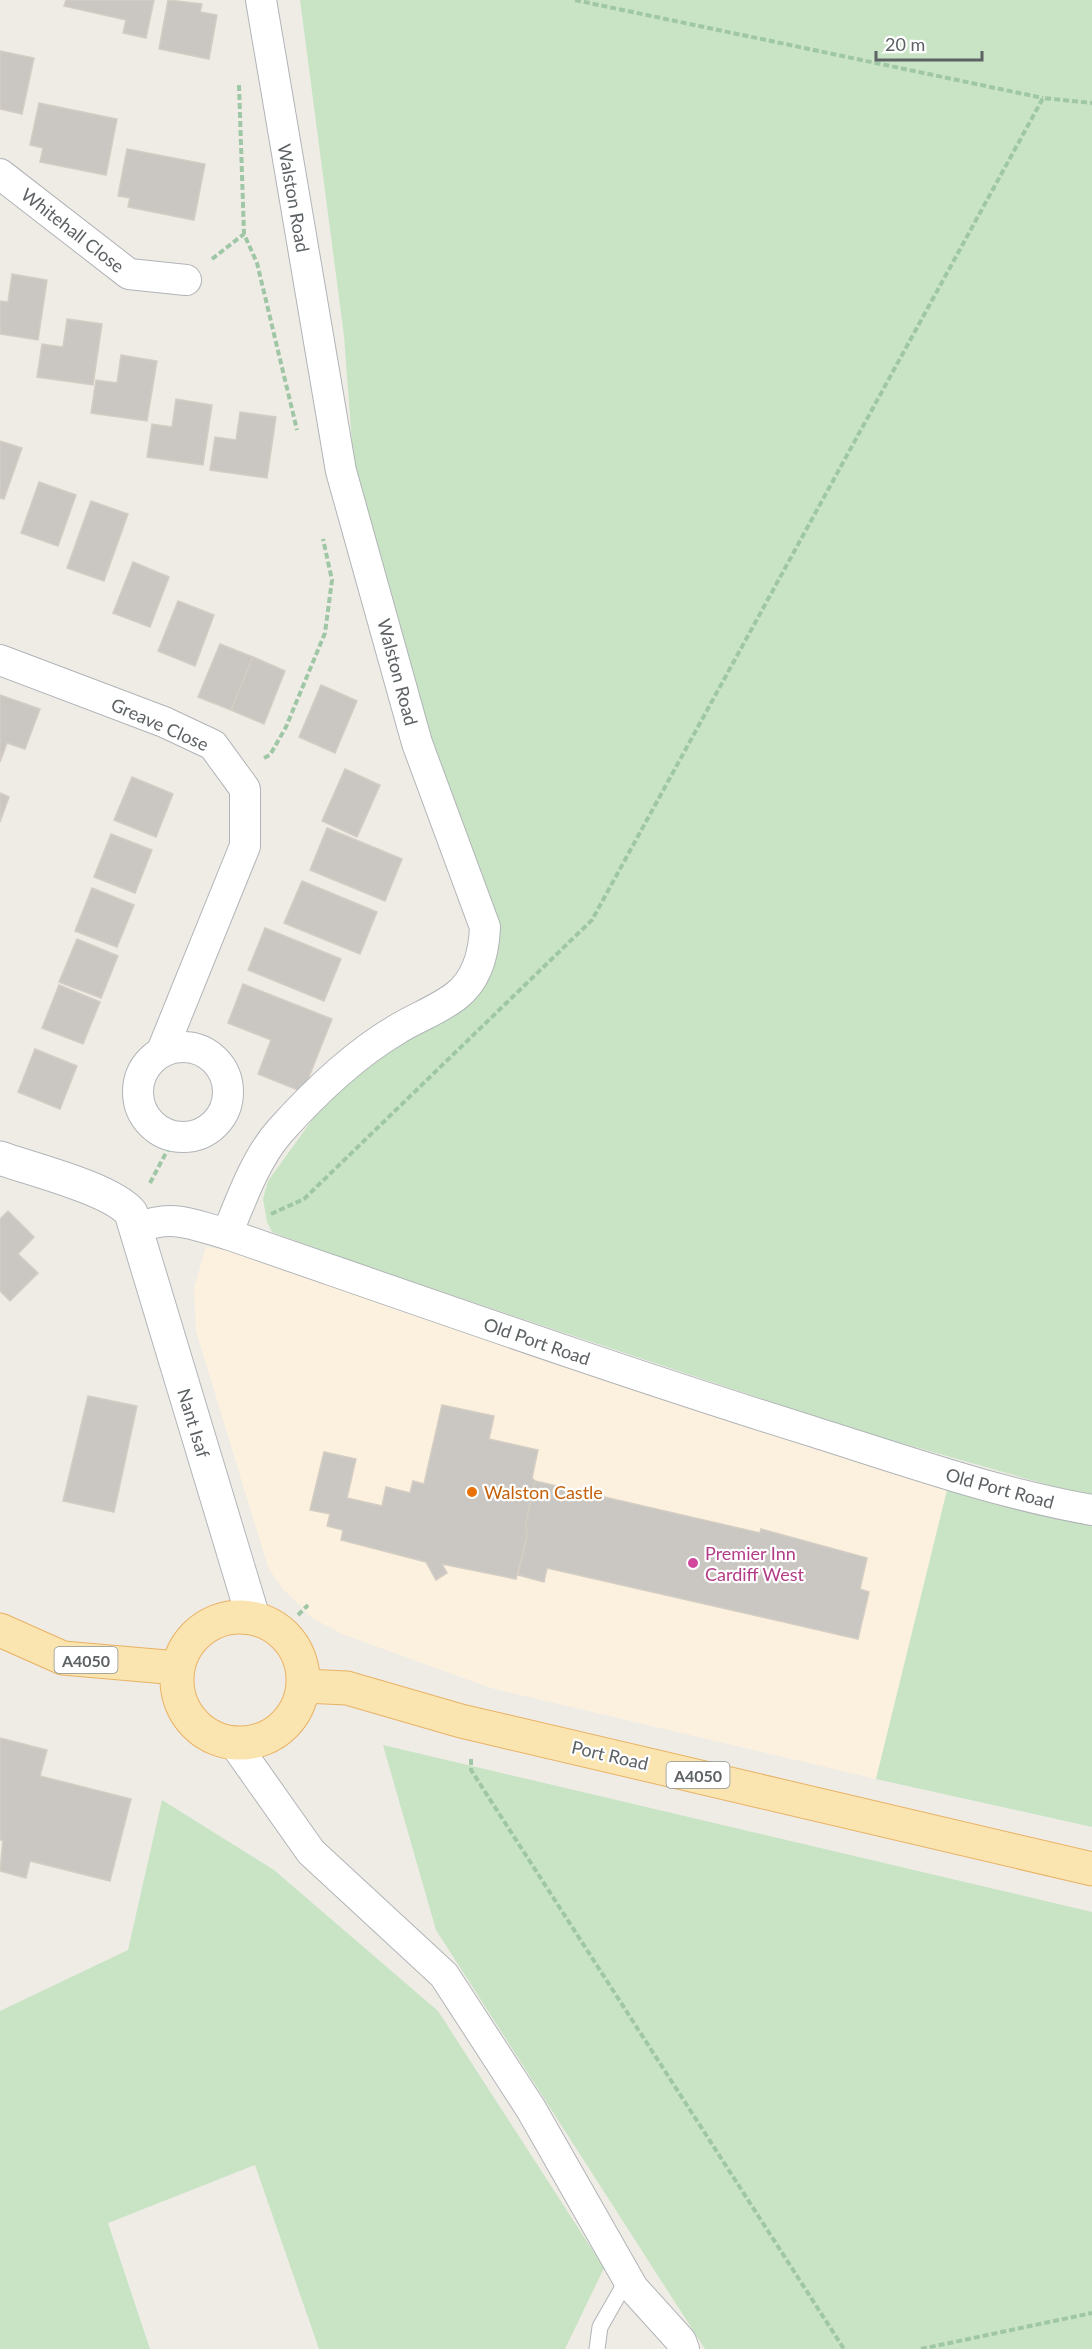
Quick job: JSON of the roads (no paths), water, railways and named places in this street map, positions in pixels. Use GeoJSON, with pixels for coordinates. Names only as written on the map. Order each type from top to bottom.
{"type":"FeatureCollection","features":[{"type":"Feature","properties":{"kind":"main road"},"geometry":{"type":"LineString","coordinates":[[253,1617],[273,1625],[290,1640],[301,1659],[304,1686],[298,1707],[285,1725],[267,1738],[234,1743],[213,1737],[195,1724],[183,1706],[177,1684],[178,1668],[186,1648],[200,1631],[219,1619],[253,1617]]}},
{"type":"Feature","properties":{"kind":"main road","name":"A4050"},"geometry":{"type":"LineString","coordinates":[[0,1630],[63,1658],[178,1668]]}},
{"type":"Feature","properties":{"kind":"main road","name":"Port Road"},"geometry":{"type":"LineString","coordinates":[[304,1686],[347,1688],[461,1721],[1092,1869]]}},
{"type":"Feature","properties":{"kind":"street","name":"Walston Road"},"geometry":{"type":"LineString","coordinates":[[227,1234],[250,1180],[277,1134],[324,1086],[361,1055],[394,1030],[456,996],[475,974],[484,951],[485,927],[417,744],[341,471],[261,0]]}},
{"type":"Feature","properties":{"kind":"street","name":"Whitehall Close"},"geometry":{"type":"LineString","coordinates":[[0,174],[129,274],[186,280]]}},
{"type":"Feature","properties":{"kind":"street","name":"Greave Close"},"geometry":{"type":"LineString","coordinates":[[0,660],[164,722],[213,745],[245,789],[245,846],[162,1051],[142,1071],[138,1084],[138,1098],[142,1112],[150,1123],[175,1136],[191,1136],[205,1131],[217,1121],[225,1107],[228,1092],[226,1077],[218,1063],[206,1053],[191,1047],[176,1047],[162,1051]]}},
{"type":"Feature","properties":{"kind":"street"},"geometry":{"type":"LineString","coordinates":[[0,1158],[124,1204],[137,1228]]}},
{"type":"Feature","properties":{"kind":"street","name":"Old Port Road"},"geometry":{"type":"LineString","coordinates":[[137,1228],[159,1220],[178,1221],[227,1234],[668,1387],[1011,1492],[1092,1510]]}},
{"type":"Feature","properties":{"kind":"street","name":"Nant Isaf"},"geometry":{"type":"LineString","coordinates":[[137,1228],[253,1617]]}},
{"type":"Feature","properties":{"kind":"street"},"geometry":{"type":"LineString","coordinates":[[234,1743],[311,1852],[444,1975],[531,2109],[633,2288],[681,2341],[684,2349]]}},
{"type":"Feature","properties":{"kind":"lane"},"geometry":{"type":"LineString","coordinates":[[597,2349],[600,2327],[628,2278]]}},
{"type":"Feature","properties":{"kind":"place","name":"Walston Castle"},"geometry":{"type":"Point","coordinates":[472,1492]}},
{"type":"Feature","properties":{"kind":"place","name":"Premier Inn Cardiff West"},"geometry":{"type":"Point","coordinates":[693,1563]}}]}
